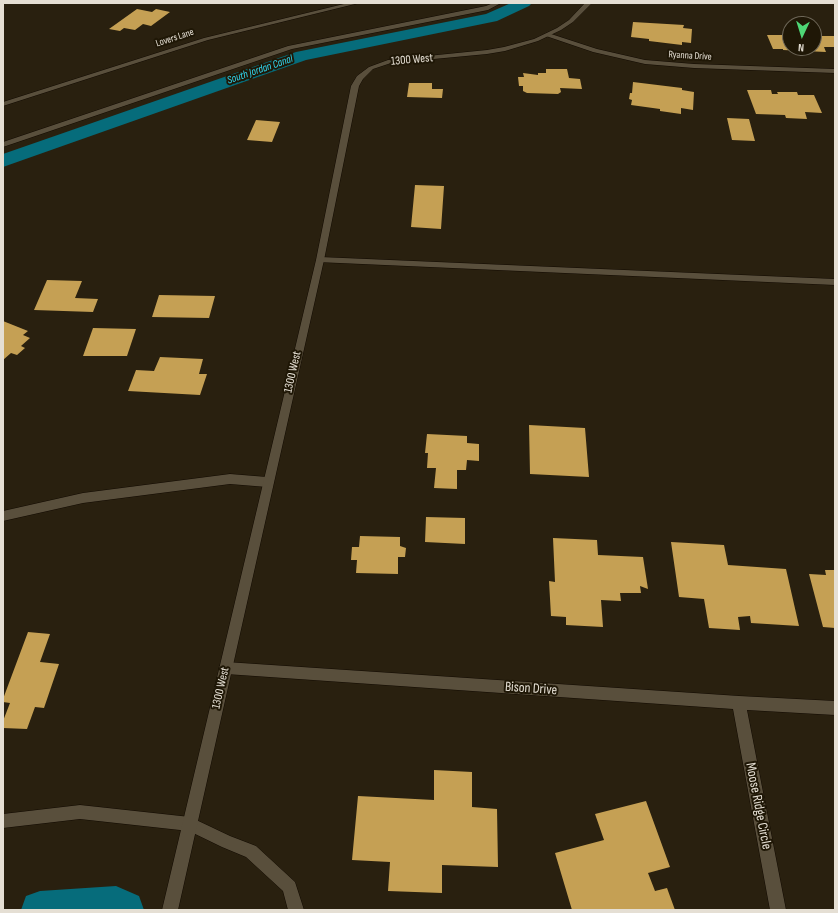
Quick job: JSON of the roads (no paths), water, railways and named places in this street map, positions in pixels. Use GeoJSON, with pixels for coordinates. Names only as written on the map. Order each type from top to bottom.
{"type":"FeatureCollection","features":[{"type":"Feature","properties":{"kind":"street","name":"Lovers Lane"},"geometry":{"type":"LineString","coordinates":[[3,104],[206,39],[356,3]]}},
{"type":"Feature","properties":{"kind":"street"},"geometry":{"type":"LineString","coordinates":[[3,145],[290,47],[488,8],[498,3]]}},
{"type":"Feature","properties":{"kind":"street","name":"1300 West"},"geometry":{"type":"LineString","coordinates":[[170,910],[320,260],[352,94],[355,86],[363,75],[376,65],[390,60],[487,52],[521,45],[548,35],[571,21],[589,3]]}},
{"type":"Feature","properties":{"kind":"street","name":"Ryanna Drive"},"geometry":{"type":"LineString","coordinates":[[548,35],[594,51],[628,59],[661,64],[835,71]]}},
{"type":"Feature","properties":{"kind":"street"},"geometry":{"type":"LineString","coordinates":[[320,260],[835,282]]}},
{"type":"Feature","properties":{"kind":"street"},"geometry":{"type":"LineString","coordinates":[[3,516],[83,498],[230,479],[268,482]]}},
{"type":"Feature","properties":{"kind":"street","name":"Bison Drive"},"geometry":{"type":"LineString","coordinates":[[226,668],[739,703],[835,708]]}},
{"type":"Feature","properties":{"kind":"street","name":"Moose Ridge Circle"},"geometry":{"type":"LineString","coordinates":[[739,703],[778,910]]}},
{"type":"Feature","properties":{"kind":"street"},"geometry":{"type":"LineString","coordinates":[[3,821],[80,812],[190,824],[251,851],[290,887],[296,910]]}},
{"type":"Feature","properties":{"kind":"waterway","name":"South Jordan Canal"},"geometry":{"type":"LineString","coordinates":[[3,161],[302,56],[491,18],[524,3]]}},
{"type":"Feature","properties":{"kind":"waterway","name":"South Jordan Canal"},"geometry":{"type":"LineString","coordinates":[[40,910],[116,905],[125,910]]}}]}
